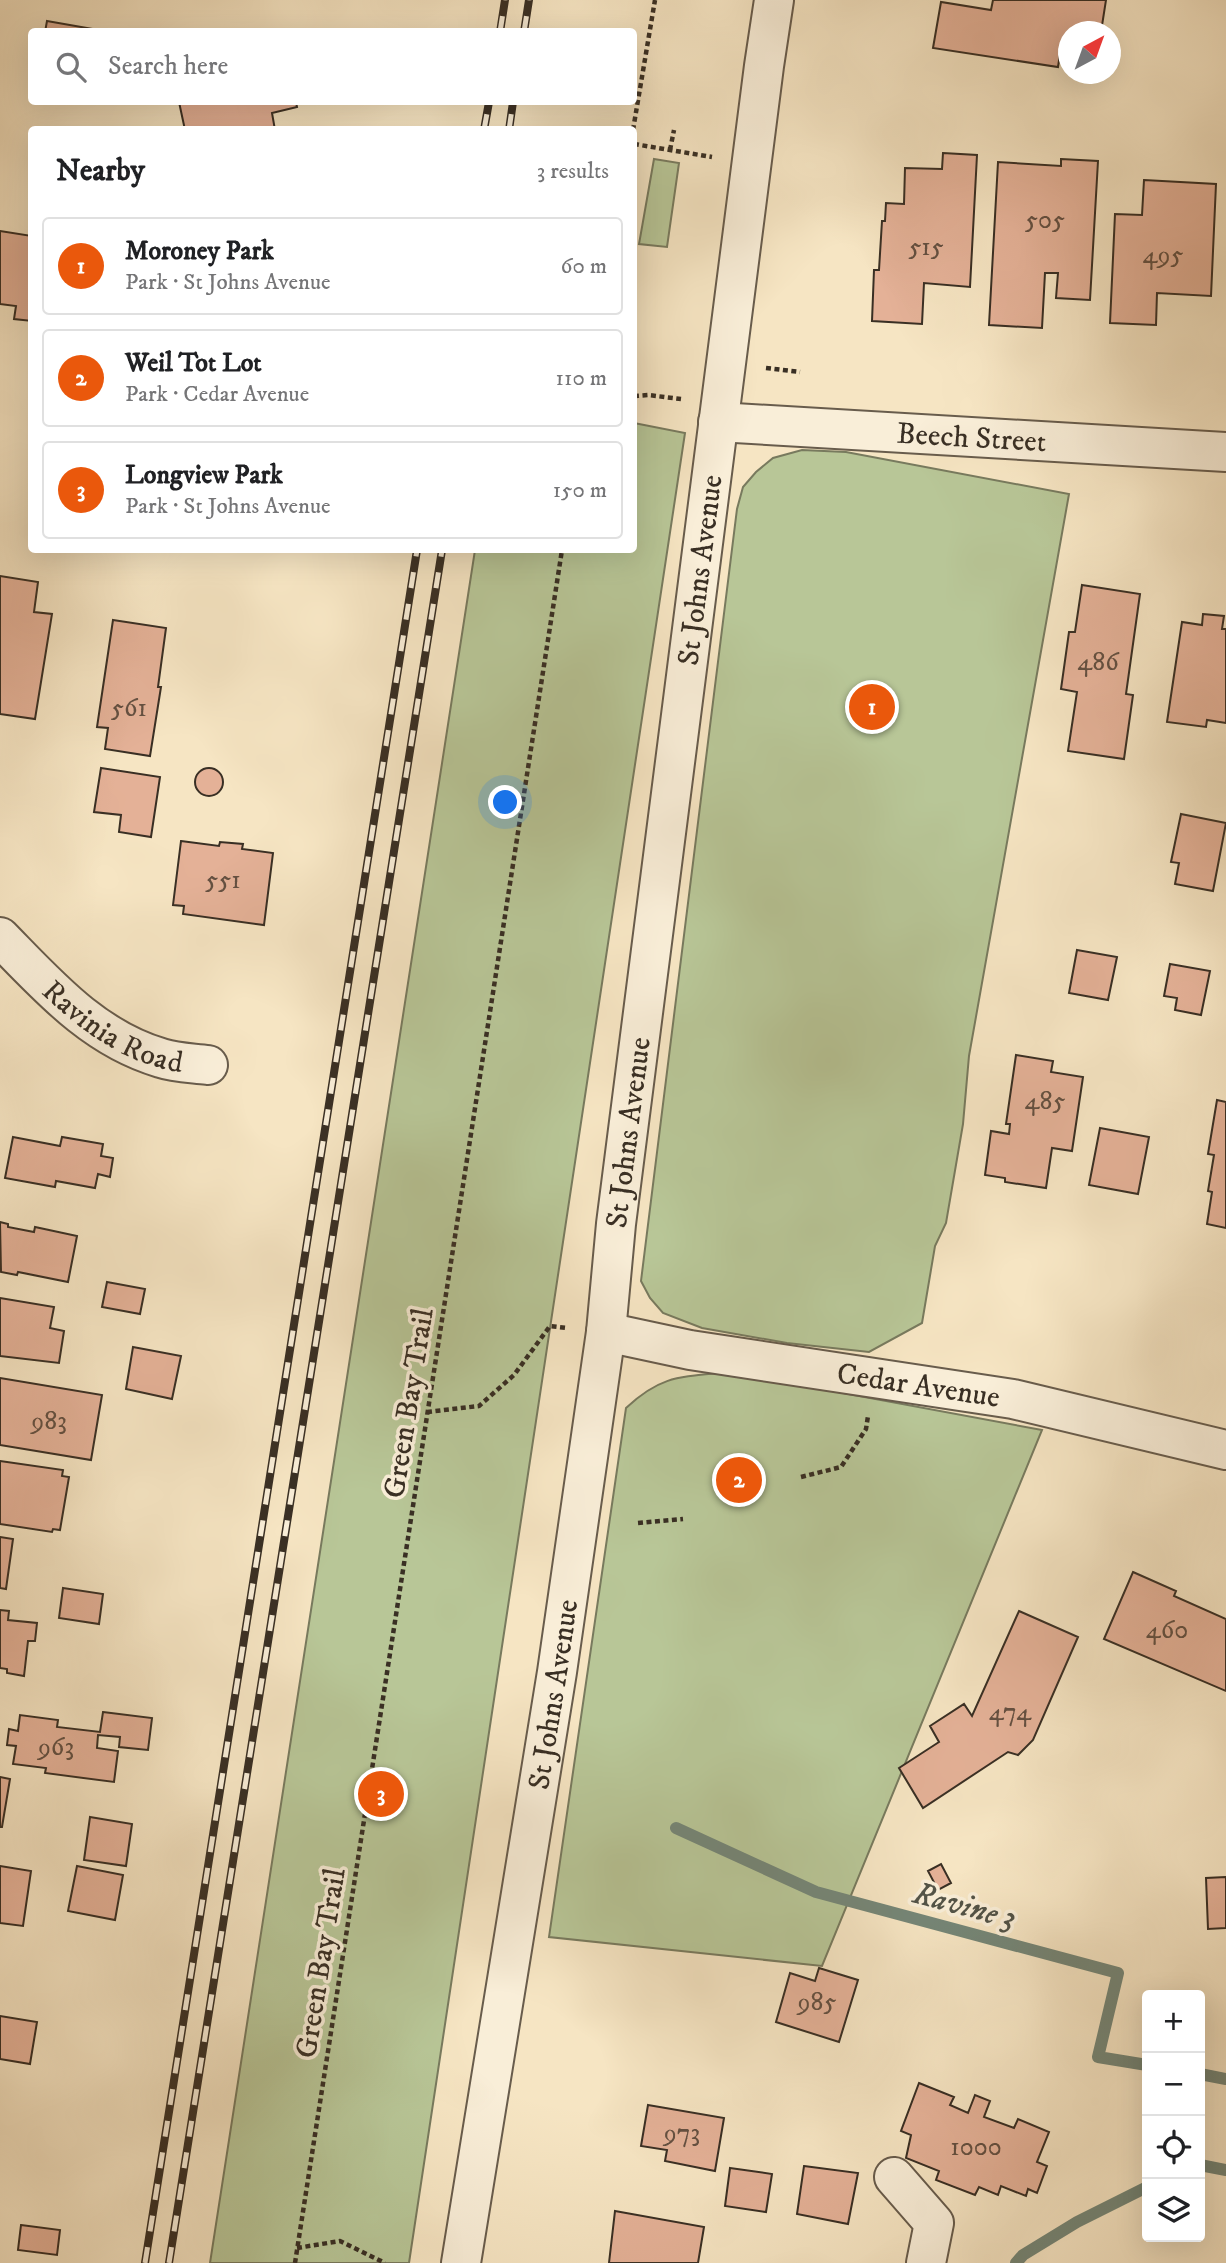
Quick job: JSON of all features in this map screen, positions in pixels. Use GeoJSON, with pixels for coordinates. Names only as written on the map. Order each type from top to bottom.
{"type":"FeatureCollection","features":[{"type":"Feature","properties":{"kind":"street","name":"St Johns Avenue"},"geometry":{"type":"LineString","coordinates":[[461,2263],[547,1738],[606,1332],[616,1224],[774,0]]}},
{"type":"Feature","properties":{"kind":"street","name":"Beech Street"},"geometry":{"type":"LineString","coordinates":[[718,422],[1226,452]]}},
{"type":"Feature","properties":{"kind":"street","name":"Ravinia Road"},"geometry":{"type":"LineString","coordinates":[[0,937],[64,1003],[98,1028],[133,1048],[164,1059],[208,1065]]}},
{"type":"Feature","properties":{"kind":"street","name":"Cedar Avenue"},"geometry":{"type":"LineString","coordinates":[[606,1332],[690,1350],[1013,1399],[1226,1450]]}},
{"type":"Feature","properties":{"kind":"street"},"geometry":{"type":"LineString","coordinates":[[894,2177],[934,2223],[926,2263]]}},
{"type":"Feature","properties":{"kind":"path"},"geometry":{"type":"LineString","coordinates":[[637,102],[655,0]]}},
{"type":"Feature","properties":{"kind":"path"},"geometry":{"type":"LineString","coordinates":[[633,126],[636,105]]}},
{"type":"Feature","properties":{"kind":"path"},"geometry":{"type":"LineString","coordinates":[[670,150],[674,131]]}},
{"type":"Feature","properties":{"kind":"path"},"geometry":{"type":"LineString","coordinates":[[637,144],[751,164]]}},
{"type":"Feature","properties":{"kind":"path"},"geometry":{"type":"LineString","coordinates":[[637,396],[684,399]]}},
{"type":"Feature","properties":{"kind":"path","name":"Green Bay Trail"},"geometry":{"type":"LineString","coordinates":[[295,2263],[562,553]]}},
{"type":"Feature","properties":{"kind":"path"},"geometry":{"type":"LineString","coordinates":[[427,1412],[479,1406],[514,1375],[550,1326],[606,1332]]}},
{"type":"Feature","properties":{"kind":"path"},"geometry":{"type":"LineString","coordinates":[[802,1477],[841,1466],[866,1429],[873,1377]]}},
{"type":"Feature","properties":{"kind":"path"},"geometry":{"type":"LineString","coordinates":[[638,1523],[684,1519]]}},
{"type":"Feature","properties":{"kind":"path"},"geometry":{"type":"LineString","coordinates":[[297,2248],[340,2241],[385,2263]]}},
{"type":"Feature","properties":{"kind":"green space"},"geometry":{"type":"Polygon","coordinates":[[[654,159],[679,163],[667,247],[639,244],[654,159]]]}},
{"type":"Feature","properties":{"kind":"green space"},"geometry":{"type":"Polygon","coordinates":[[[637,424],[685,433],[409,2263],[210,2263],[475,553],[637,553],[637,424]]]}},
{"type":"Feature","properties":{"kind":"green space"},"geometry":{"type":"Polygon","coordinates":[[[802,450],[846,452],[1069,494],[969,1056],[963,1124],[946,1223],[935,1246],[922,1323],[869,1352],[787,1343],[702,1328],[663,1313],[650,1298],[641,1281],[737,509],[743,487],[756,472],[773,458],[802,450]]]}},
{"type":"Feature","properties":{"kind":"green space"},"geometry":{"type":"Polygon","coordinates":[[[721,1373],[746,1375],[1042,1430],[822,1966],[549,1937],[626,1408],[649,1390],[669,1380],[721,1373]]]}},
{"type":"Feature","properties":{"kind":"building"},"geometry":{"type":"Polygon","coordinates":[[[993,0],[1106,0],[1103,21],[1058,21],[1058,67],[933,48],[941,2],[991,10],[993,0]]]}},
{"type":"Feature","properties":{"kind":"building"},"geometry":{"type":"Polygon","coordinates":[[[47,21],[87,28],[46,28],[47,21]]]}},
{"type":"Feature","properties":{"kind":"building"},"geometry":{"type":"Polygon","coordinates":[[[180,105],[297,107],[272,113],[274,126],[184,126],[180,105]]]}},
{"type":"Feature","properties":{"kind":"building"},"geometry":{"type":"Polygon","coordinates":[[[943,153],[977,155],[970,287],[924,283],[922,324],[872,321],[874,270],[879,270],[882,221],[885,221],[886,203],[904,204],[905,168],[942,169],[943,153]]]}},
{"type":"Feature","properties":{"kind":"building"},"geometry":{"type":"Polygon","coordinates":[[[1061,159],[1098,161],[1090,300],[1056,298],[1058,273],[1045,273],[1042,328],[989,325],[998,162],[1061,166],[1061,159]]]}},
{"type":"Feature","properties":{"kind":"building"},"geometry":{"type":"Polygon","coordinates":[[[1144,180],[1216,184],[1211,296],[1157,293],[1156,325],[1110,323],[1115,214],[1142,215],[1144,180]]]}},
{"type":"Feature","properties":{"kind":"building"},"geometry":{"type":"Polygon","coordinates":[[[0,231],[28,235],[28,321],[14,319],[16,306],[0,304],[0,231]]]}},
{"type":"Feature","properties":{"kind":"building"},"geometry":{"type":"Polygon","coordinates":[[[0,576],[38,582],[34,612],[52,614],[35,719],[0,714],[0,576]]]}},
{"type":"Feature","properties":{"kind":"building"},"geometry":{"type":"Polygon","coordinates":[[[1082,585],[1140,594],[1126,694],[1133,695],[1124,759],[1068,751],[1077,692],[1061,689],[1069,632],[1075,632],[1082,585]]]}},
{"type":"Feature","properties":{"kind":"building"},"geometry":{"type":"Polygon","coordinates":[[[1203,614],[1224,616],[1222,629],[1226,629],[1226,723],[1207,720],[1206,727],[1167,722],[1182,622],[1202,625],[1203,614]]]}},
{"type":"Feature","properties":{"kind":"building"},"geometry":{"type":"Polygon","coordinates":[[[113,620],[166,628],[158,687],[161,687],[150,756],[105,749],[108,728],[97,727],[113,620]]]}},
{"type":"Feature","properties":{"kind":"building"},"geometry":{"type":"Polygon","coordinates":[[[101,768],[160,777],[151,837],[119,832],[121,815],[94,812],[101,768]]]}},
{"type":"Feature","properties":{"kind":"building"},"geometry":{"type":"Polygon","coordinates":[[[209,768],[219,772],[223,782],[219,792],[209,796],[199,792],[195,782],[199,772],[209,768]]]}},
{"type":"Feature","properties":{"kind":"building"},"geometry":{"type":"Polygon","coordinates":[[[1181,814],[1226,823],[1213,891],[1175,884],[1179,863],[1171,862],[1181,814]]]}},
{"type":"Feature","properties":{"kind":"building"},"geometry":{"type":"Polygon","coordinates":[[[181,841],[219,846],[220,842],[243,844],[242,849],[273,853],[264,925],[183,914],[184,906],[173,905],[181,841]]]}},
{"type":"Feature","properties":{"kind":"building"},"geometry":{"type":"Polygon","coordinates":[[[1077,950],[1117,957],[1108,1000],[1069,993],[1077,950]]]}},
{"type":"Feature","properties":{"kind":"building"},"geometry":{"type":"Polygon","coordinates":[[[1170,964],[1210,971],[1201,1015],[1175,1010],[1177,998],[1164,996],[1170,964]]]}},
{"type":"Feature","properties":{"kind":"building"},"geometry":{"type":"Polygon","coordinates":[[[1016,1055],[1053,1061],[1051,1072],[1083,1077],[1072,1151],[1052,1148],[1046,1188],[1005,1182],[1005,1178],[985,1175],[991,1131],[1009,1134],[1010,1124],[1006,1124],[1016,1055]]]}},
{"type":"Feature","properties":{"kind":"building"},"geometry":{"type":"Polygon","coordinates":[[[1217,1100],[1226,1102],[1226,1228],[1207,1224],[1212,1192],[1208,1191],[1214,1155],[1208,1154],[1217,1100]]]}},
{"type":"Feature","properties":{"kind":"building"},"geometry":{"type":"Polygon","coordinates":[[[1100,1128],[1149,1137],[1138,1194],[1089,1185],[1100,1128]]]}},
{"type":"Feature","properties":{"kind":"building"},"geometry":{"type":"Polygon","coordinates":[[[13,1137],[60,1146],[62,1137],[103,1144],[101,1156],[113,1158],[110,1177],[98,1174],[95,1188],[56,1181],[55,1187],[5,1178],[13,1137]]]}},
{"type":"Feature","properties":{"kind":"building"},"geometry":{"type":"Polygon","coordinates":[[[0,1222],[8,1224],[8,1227],[34,1232],[35,1227],[77,1236],[68,1282],[18,1272],[17,1275],[1,1272],[0,1222]]]}},
{"type":"Feature","properties":{"kind":"building"},"geometry":{"type":"Polygon","coordinates":[[[107,1282],[145,1289],[140,1314],[102,1307],[107,1282]]]}},
{"type":"Feature","properties":{"kind":"building"},"geometry":{"type":"Polygon","coordinates":[[[0,1298],[54,1307],[50,1328],[64,1331],[59,1363],[0,1356],[0,1298]]]}},
{"type":"Feature","properties":{"kind":"building"},"geometry":{"type":"Polygon","coordinates":[[[133,1347],[181,1356],[172,1399],[126,1389],[133,1347]]]}},
{"type":"Feature","properties":{"kind":"building"},"geometry":{"type":"Polygon","coordinates":[[[0,1378],[102,1395],[91,1460],[0,1445],[0,1378]]]}},
{"type":"Feature","properties":{"kind":"building"},"geometry":{"type":"Polygon","coordinates":[[[0,1461],[63,1470],[62,1476],[69,1477],[60,1530],[53,1529],[52,1532],[0,1524],[0,1461]]]}},
{"type":"Feature","properties":{"kind":"building"},"geometry":{"type":"Polygon","coordinates":[[[0,1537],[13,1539],[6,1589],[0,1588],[0,1537]]]}},
{"type":"Feature","properties":{"kind":"building"},"geometry":{"type":"Polygon","coordinates":[[[1133,1572],[1176,1591],[1174,1596],[1226,1619],[1226,1691],[1104,1639],[1133,1572]]]}},
{"type":"Feature","properties":{"kind":"building"},"geometry":{"type":"Polygon","coordinates":[[[63,1588],[103,1594],[99,1624],[59,1618],[63,1588]]]}},
{"type":"Feature","properties":{"kind":"building"},"geometry":{"type":"Polygon","coordinates":[[[0,1610],[9,1611],[8,1620],[37,1623],[35,1641],[28,1641],[24,1676],[7,1673],[7,1669],[0,1668],[0,1610]]]}},
{"type":"Feature","properties":{"kind":"building"},"geometry":{"type":"Polygon","coordinates":[[[1019,1611],[1078,1637],[1033,1740],[1018,1755],[1008,1752],[923,1808],[899,1768],[939,1742],[930,1726],[964,1704],[972,1716],[1019,1611]]]}},
{"type":"Feature","properties":{"kind":"building"},"geometry":{"type":"Polygon","coordinates":[[[103,1712],[152,1718],[148,1750],[119,1747],[120,1737],[98,1735],[97,1748],[118,1751],[114,1782],[45,1773],[46,1768],[13,1764],[16,1746],[7,1745],[9,1729],[18,1731],[20,1715],[58,1720],[57,1727],[100,1732],[103,1712]]]}},
{"type":"Feature","properties":{"kind":"building"},"geometry":{"type":"Polygon","coordinates":[[[0,1777],[10,1779],[2,1827],[0,1827],[0,1777]]]}},
{"type":"Feature","properties":{"kind":"building"},"geometry":{"type":"Polygon","coordinates":[[[90,1817],[132,1824],[126,1866],[84,1860],[90,1817]]]}},
{"type":"Feature","properties":{"kind":"building"},"geometry":{"type":"Polygon","coordinates":[[[941,1864],[951,1883],[938,1890],[928,1871],[941,1864]]]}},
{"type":"Feature","properties":{"kind":"building"},"geometry":{"type":"Polygon","coordinates":[[[0,1866],[31,1871],[23,1926],[0,1923],[0,1866]]]}},
{"type":"Feature","properties":{"kind":"building"},"geometry":{"type":"Polygon","coordinates":[[[77,1866],[123,1875],[115,1920],[68,1911],[77,1866]]]}},
{"type":"Feature","properties":{"kind":"building"},"geometry":{"type":"Polygon","coordinates":[[[1226,1877],[1226,1928],[1208,1929],[1206,1878],[1226,1877]]]}},
{"type":"Feature","properties":{"kind":"building"},"geometry":{"type":"Polygon","coordinates":[[[819,1968],[858,1980],[839,2042],[776,2022],[790,1973],[815,1981],[819,1968]]]}},
{"type":"Feature","properties":{"kind":"building"},"geometry":{"type":"Polygon","coordinates":[[[0,2016],[37,2022],[30,2064],[0,2059],[0,2016]]]}},
{"type":"Feature","properties":{"kind":"building"},"geometry":{"type":"Polygon","coordinates":[[[919,2083],[954,2097],[950,2105],[968,2113],[975,2095],[990,2101],[984,2117],[1014,2128],[1018,2119],[1049,2132],[1037,2162],[1047,2166],[1037,2193],[1028,2189],[1026,2196],[1001,2186],[998,2195],[979,2187],[975,2195],[936,2180],[939,2171],[906,2158],[911,2135],[901,2131],[919,2083]]]}},
{"type":"Feature","properties":{"kind":"building"},"geometry":{"type":"Polygon","coordinates":[[[648,2105],[724,2118],[715,2171],[665,2161],[667,2150],[641,2146],[648,2105]]]}},
{"type":"Feature","properties":{"kind":"building"},"geometry":{"type":"Polygon","coordinates":[[[804,2166],[858,2173],[848,2224],[797,2214],[804,2166]]]}},
{"type":"Feature","properties":{"kind":"building"},"geometry":{"type":"Polygon","coordinates":[[[730,2168],[772,2174],[766,2212],[725,2206],[730,2168]]]}},
{"type":"Feature","properties":{"kind":"building"},"geometry":{"type":"Polygon","coordinates":[[[615,2211],[704,2227],[698,2263],[609,2263],[615,2211]]]}},
{"type":"Feature","properties":{"kind":"building"},"geometry":{"type":"Polygon","coordinates":[[[21,2225],[60,2230],[57,2255],[18,2250],[21,2225]]]}},
{"type":"Feature","properties":{"kind":"waterway","name":"Ravine 3"},"geometry":{"type":"LineString","coordinates":[[676,1828],[816,1892],[1118,1973],[1098,2057],[1142,2064]]}},
{"type":"Feature","properties":{"kind":"waterway","name":"Ravine 3"},"geometry":{"type":"LineString","coordinates":[[1205,2075],[1226,2079]]}},
{"type":"Feature","properties":{"kind":"waterway"},"geometry":{"type":"LineString","coordinates":[[1205,2166],[1226,2170]]}},
{"type":"Feature","properties":{"kind":"waterway"},"geometry":{"type":"LineString","coordinates":[[1016,2263],[1023,2255],[1077,2222],[1142,2190]]}},
{"type":"Feature","properties":{"kind":"railway"},"geometry":{"type":"LineString","coordinates":[[501,28],[505,0]]}},
{"type":"Feature","properties":{"kind":"railway"},"geometry":{"type":"LineString","coordinates":[[525,28],[529,0]]}},
{"type":"Feature","properties":{"kind":"railway"},"geometry":{"type":"LineString","coordinates":[[485,126],[488,105]]}},
{"type":"Feature","properties":{"kind":"railway"},"geometry":{"type":"LineString","coordinates":[[510,126],[513,105]]}},
{"type":"Feature","properties":{"kind":"railway"},"geometry":{"type":"LineString","coordinates":[[145,2263],[417,553]]}},
{"type":"Feature","properties":{"kind":"railway"},"geometry":{"type":"LineString","coordinates":[[169,2263],[442,553]]}},
{"type":"Feature","properties":{"kind":"place","name":"Moroney Park"},"geometry":{"type":"Point","coordinates":[872,707]}},
{"type":"Feature","properties":{"kind":"place","name":"Weil Tot Lot"},"geometry":{"type":"Point","coordinates":[739,1480]}},
{"type":"Feature","properties":{"kind":"place","name":"Longview Park"},"geometry":{"type":"Point","coordinates":[381,1794]}}]}
